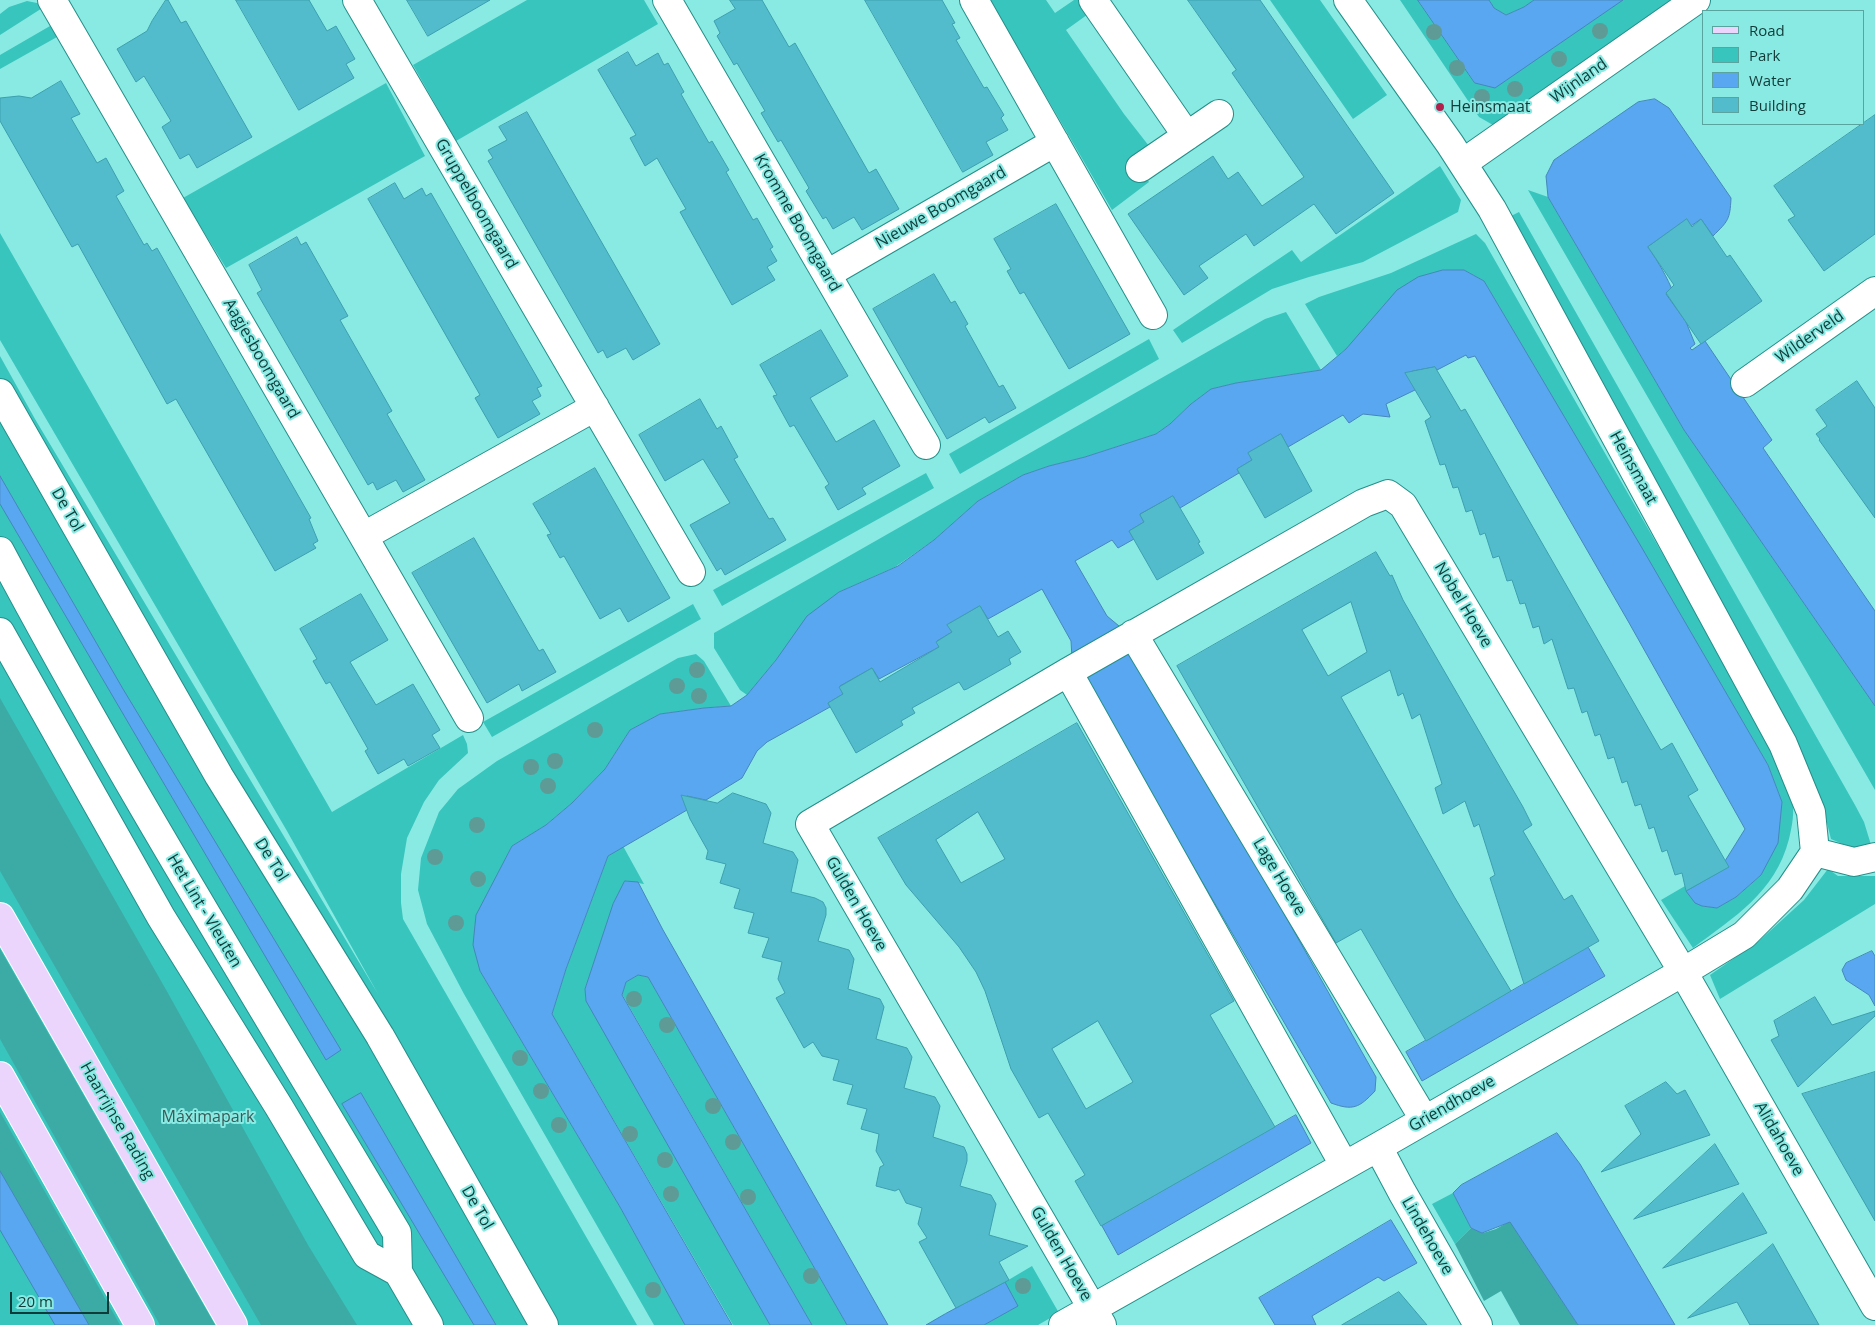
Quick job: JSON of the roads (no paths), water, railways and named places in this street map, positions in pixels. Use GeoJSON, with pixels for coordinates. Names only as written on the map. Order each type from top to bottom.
{"type":"FeatureCollection","features":[{"type":"Feature","properties":{"kind":"main road","name":"Haarrijnse Rading"},"geometry":{"type":"LineString","coordinates":[[0,916],[233,1325]]}},
{"type":"Feature","properties":{"kind":"main road"},"geometry":{"type":"LineString","coordinates":[[0,1076],[140,1325]]}},
{"type":"Feature","properties":{"kind":"street","name":"Aagjesboomgaard"},"geometry":{"type":"LineString","coordinates":[[52,0],[469,718]]}},
{"type":"Feature","properties":{"kind":"street","name":"Gruppelboomgaard"},"geometry":{"type":"LineString","coordinates":[[357,0],[691,572]]}},
{"type":"Feature","properties":{"kind":"street","name":"Kromme Boomgaard"},"geometry":{"type":"LineString","coordinates":[[667,0],[926,445]]}},
{"type":"Feature","properties":{"kind":"street"},"geometry":{"type":"LineString","coordinates":[[974,0],[1153,314]]}},
{"type":"Feature","properties":{"kind":"street"},"geometry":{"type":"LineString","coordinates":[[1093,0],[1187,136]]}},
{"type":"Feature","properties":{"kind":"street","name":"Heinsmaat"},"geometry":{"type":"LineString","coordinates":[[1348,0],[1463,163],[1492,209],[1783,744],[1811,812],[1815,852]]}},
{"type":"Feature","properties":{"kind":"street","name":"Wijnland"},"geometry":{"type":"LineString","coordinates":[[1463,163],[1696,0]]}},
{"type":"Feature","properties":{"kind":"street"},"geometry":{"type":"LineString","coordinates":[[1140,168],[1219,114]]}},
{"type":"Feature","properties":{"kind":"street","name":"Nieuwe Boomgaard"},"geometry":{"type":"LineString","coordinates":[[827,274],[1055,142]]}},
{"type":"Feature","properties":{"kind":"street","name":"Wilderveld"},"geometry":{"type":"LineString","coordinates":[[1745,383],[1872,301]]}},
{"type":"Feature","properties":{"kind":"street","name":"De Tol"},"geometry":{"type":"LineString","coordinates":[[0,393],[219,776],[380,1036],[544,1325]]}},
{"type":"Feature","properties":{"kind":"street"},"geometry":{"type":"LineString","coordinates":[[364,536],[594,407]]}},
{"type":"Feature","properties":{"kind":"street","name":"Nobel Hoeve"},"geometry":{"type":"LineString","coordinates":[[1131,636],[1364,503],[1388,494],[1403,504],[1683,972]]}},
{"type":"Feature","properties":{"kind":"street","name":"Het Lint - Vleuten"},"geometry":{"type":"LineString","coordinates":[[0,551],[60,664],[196,899],[397,1234],[398,1272],[429,1325]]}},
{"type":"Feature","properties":{"kind":"street"},"geometry":{"type":"LineString","coordinates":[[0,632],[161,917],[279,1107],[367,1255],[398,1272]]}},
{"type":"Feature","properties":{"kind":"street","name":"Gulden Hoeve"},"geometry":{"type":"LineString","coordinates":[[1097,1316],[810,824],[1131,636]]}},
{"type":"Feature","properties":{"kind":"street","name":"Lage Hoeve"},"geometry":{"type":"LineString","coordinates":[[1131,636],[1424,1119]]}},
{"type":"Feature","properties":{"kind":"street"},"geometry":{"type":"LineString","coordinates":[[26,681],[60,664]]}},
{"type":"Feature","properties":{"kind":"street"},"geometry":{"type":"LineString","coordinates":[[1071,670],[1344,1165]]}},
{"type":"Feature","properties":{"kind":"street"},"geometry":{"type":"LineString","coordinates":[[1815,852],[1854,862],[1875,857]]}},
{"type":"Feature","properties":{"kind":"street","name":"Griendhoeve"},"geometry":{"type":"LineString","coordinates":[[1063,1325],[1097,1316],[1344,1165],[1683,972],[1744,935],[1790,889],[1815,852]]}},
{"type":"Feature","properties":{"kind":"street"},"geometry":{"type":"LineString","coordinates":[[161,917],[196,899]]}},
{"type":"Feature","properties":{"kind":"street","name":"Alidahoeve"},"geometry":{"type":"LineString","coordinates":[[1683,972],[1875,1306]]}},
{"type":"Feature","properties":{"kind":"street"},"geometry":{"type":"LineString","coordinates":[[279,1107],[306,1081]]}},
{"type":"Feature","properties":{"kind":"street","name":"Lindehoeve"},"geometry":{"type":"LineString","coordinates":[[1378,1146],[1478,1325]]}},
{"type":"Feature","properties":{"kind":"water"},"geometry":{"type":"Polygon","coordinates":[[[1418,0],[1489,0],[1494,8],[1506,15],[1534,0],[1623,0],[1495,88],[1475,83],[1418,0]]]}},
{"type":"Feature","properties":{"kind":"water"},"geometry":{"type":"Polygon","coordinates":[[[1655,99],[1669,108],[1731,198],[1727,220],[1713,236],[1701,219],[1691,226],[1687,220],[1648,247],[1674,294],[1666,294],[1686,322],[1695,344],[1690,348],[1692,350],[1705,341],[1772,440],[1763,448],[1875,611],[1875,706],[1684,430],[1548,197],[1546,176],[1554,160],[1638,102],[1655,99]]]}},
{"type":"Feature","properties":{"kind":"water"},"geometry":{"type":"Polygon","coordinates":[[[1443,270],[1464,270],[1484,281],[1768,765],[1782,802],[1778,843],[1761,875],[1736,897],[1717,908],[1695,903],[1686,891],[1728,867],[1725,861],[1745,829],[1628,621],[1475,356],[1468,358],[1466,355],[1437,370],[1435,367],[1413,371],[1411,372],[1415,390],[1386,404],[1390,417],[1363,414],[1349,423],[1343,415],[1288,447],[1281,434],[1249,453],[1252,460],[1237,469],[1239,473],[1180,508],[1173,496],[1140,514],[1144,522],[1129,531],[1134,539],[1118,548],[1112,540],[1075,561],[1107,616],[1125,631],[1376,1077],[1375,1091],[1355,1106],[1345,1107],[1331,1103],[1072,658],[1071,641],[1042,589],[988,619],[980,606],[948,625],[952,632],[937,641],[939,647],[879,679],[872,668],[840,686],[843,694],[828,703],[830,707],[767,742],[757,751],[742,778],[706,800],[687,796],[687,810],[608,856],[566,969],[552,1014],[732,1325],[685,1325],[620,1207],[480,971],[473,945],[476,915],[512,846],[546,825],[572,803],[605,769],[630,730],[660,714],[731,706],[747,695],[776,660],[807,616],[839,592],[898,566],[934,540],[978,501],[1023,475],[1156,434],[1211,389],[1236,383],[1321,370],[1346,349],[1397,290],[1418,277],[1443,270]]]}},
{"type":"Feature","properties":{"kind":"water"},"geometry":{"type":"Polygon","coordinates":[[[0,476],[123,689],[341,1050],[326,1060],[0,504],[0,476]]]}},
{"type":"Feature","properties":{"kind":"water"},"geometry":{"type":"Polygon","coordinates":[[[625,881],[638,882],[663,930],[888,1325],[847,1325],[648,977],[638,975],[626,982],[622,995],[812,1325],[770,1325],[586,1001],[585,989],[613,904],[625,881]]]}},
{"type":"Feature","properties":{"kind":"water"},"geometry":{"type":"Polygon","coordinates":[[[1588,947],[1605,976],[1422,1081],[1406,1052],[1588,947]]]}},
{"type":"Feature","properties":{"kind":"water"},"geometry":{"type":"Polygon","coordinates":[[[1872,951],[1875,956],[1875,1006],[1869,995],[1846,980],[1842,970],[1846,963],[1872,951]]]}},
{"type":"Feature","properties":{"kind":"water"},"geometry":{"type":"Polygon","coordinates":[[[361,1093],[496,1325],[474,1325],[342,1104],[361,1093]]]}},
{"type":"Feature","properties":{"kind":"water"},"geometry":{"type":"Polygon","coordinates":[[[1296,1115],[1311,1143],[1118,1255],[1102,1226],[1296,1115]]]}},
{"type":"Feature","properties":{"kind":"water"},"geometry":{"type":"Polygon","coordinates":[[[1557,1133],[1580,1164],[1675,1325],[1578,1325],[1510,1222],[1482,1233],[1471,1228],[1453,1193],[1461,1185],[1557,1133]]]}},
{"type":"Feature","properties":{"kind":"water"},"geometry":{"type":"Polygon","coordinates":[[[0,1171],[89,1325],[55,1325],[0,1230],[0,1171]]]}},
{"type":"Feature","properties":{"kind":"water"},"geometry":{"type":"Polygon","coordinates":[[[1391,1220],[1417,1263],[1384,1281],[1378,1277],[1312,1316],[1316,1325],[1275,1325],[1259,1298],[1391,1220]]]}},
{"type":"Feature","properties":{"kind":"water"},"geometry":{"type":"Polygon","coordinates":[[[1005,1282],[1018,1306],[984,1325],[926,1325],[946,1314],[1005,1282]]]}},
{"type":"Feature","properties":{"kind":"place","name":"Heinsmaat"},"geometry":{"type":"Point","coordinates":[1440,107]}},
{"type":"Feature","properties":{"kind":"park label","name":"Máximapark"},"geometry":{"type":"Point","coordinates":[208,1117]}}]}
